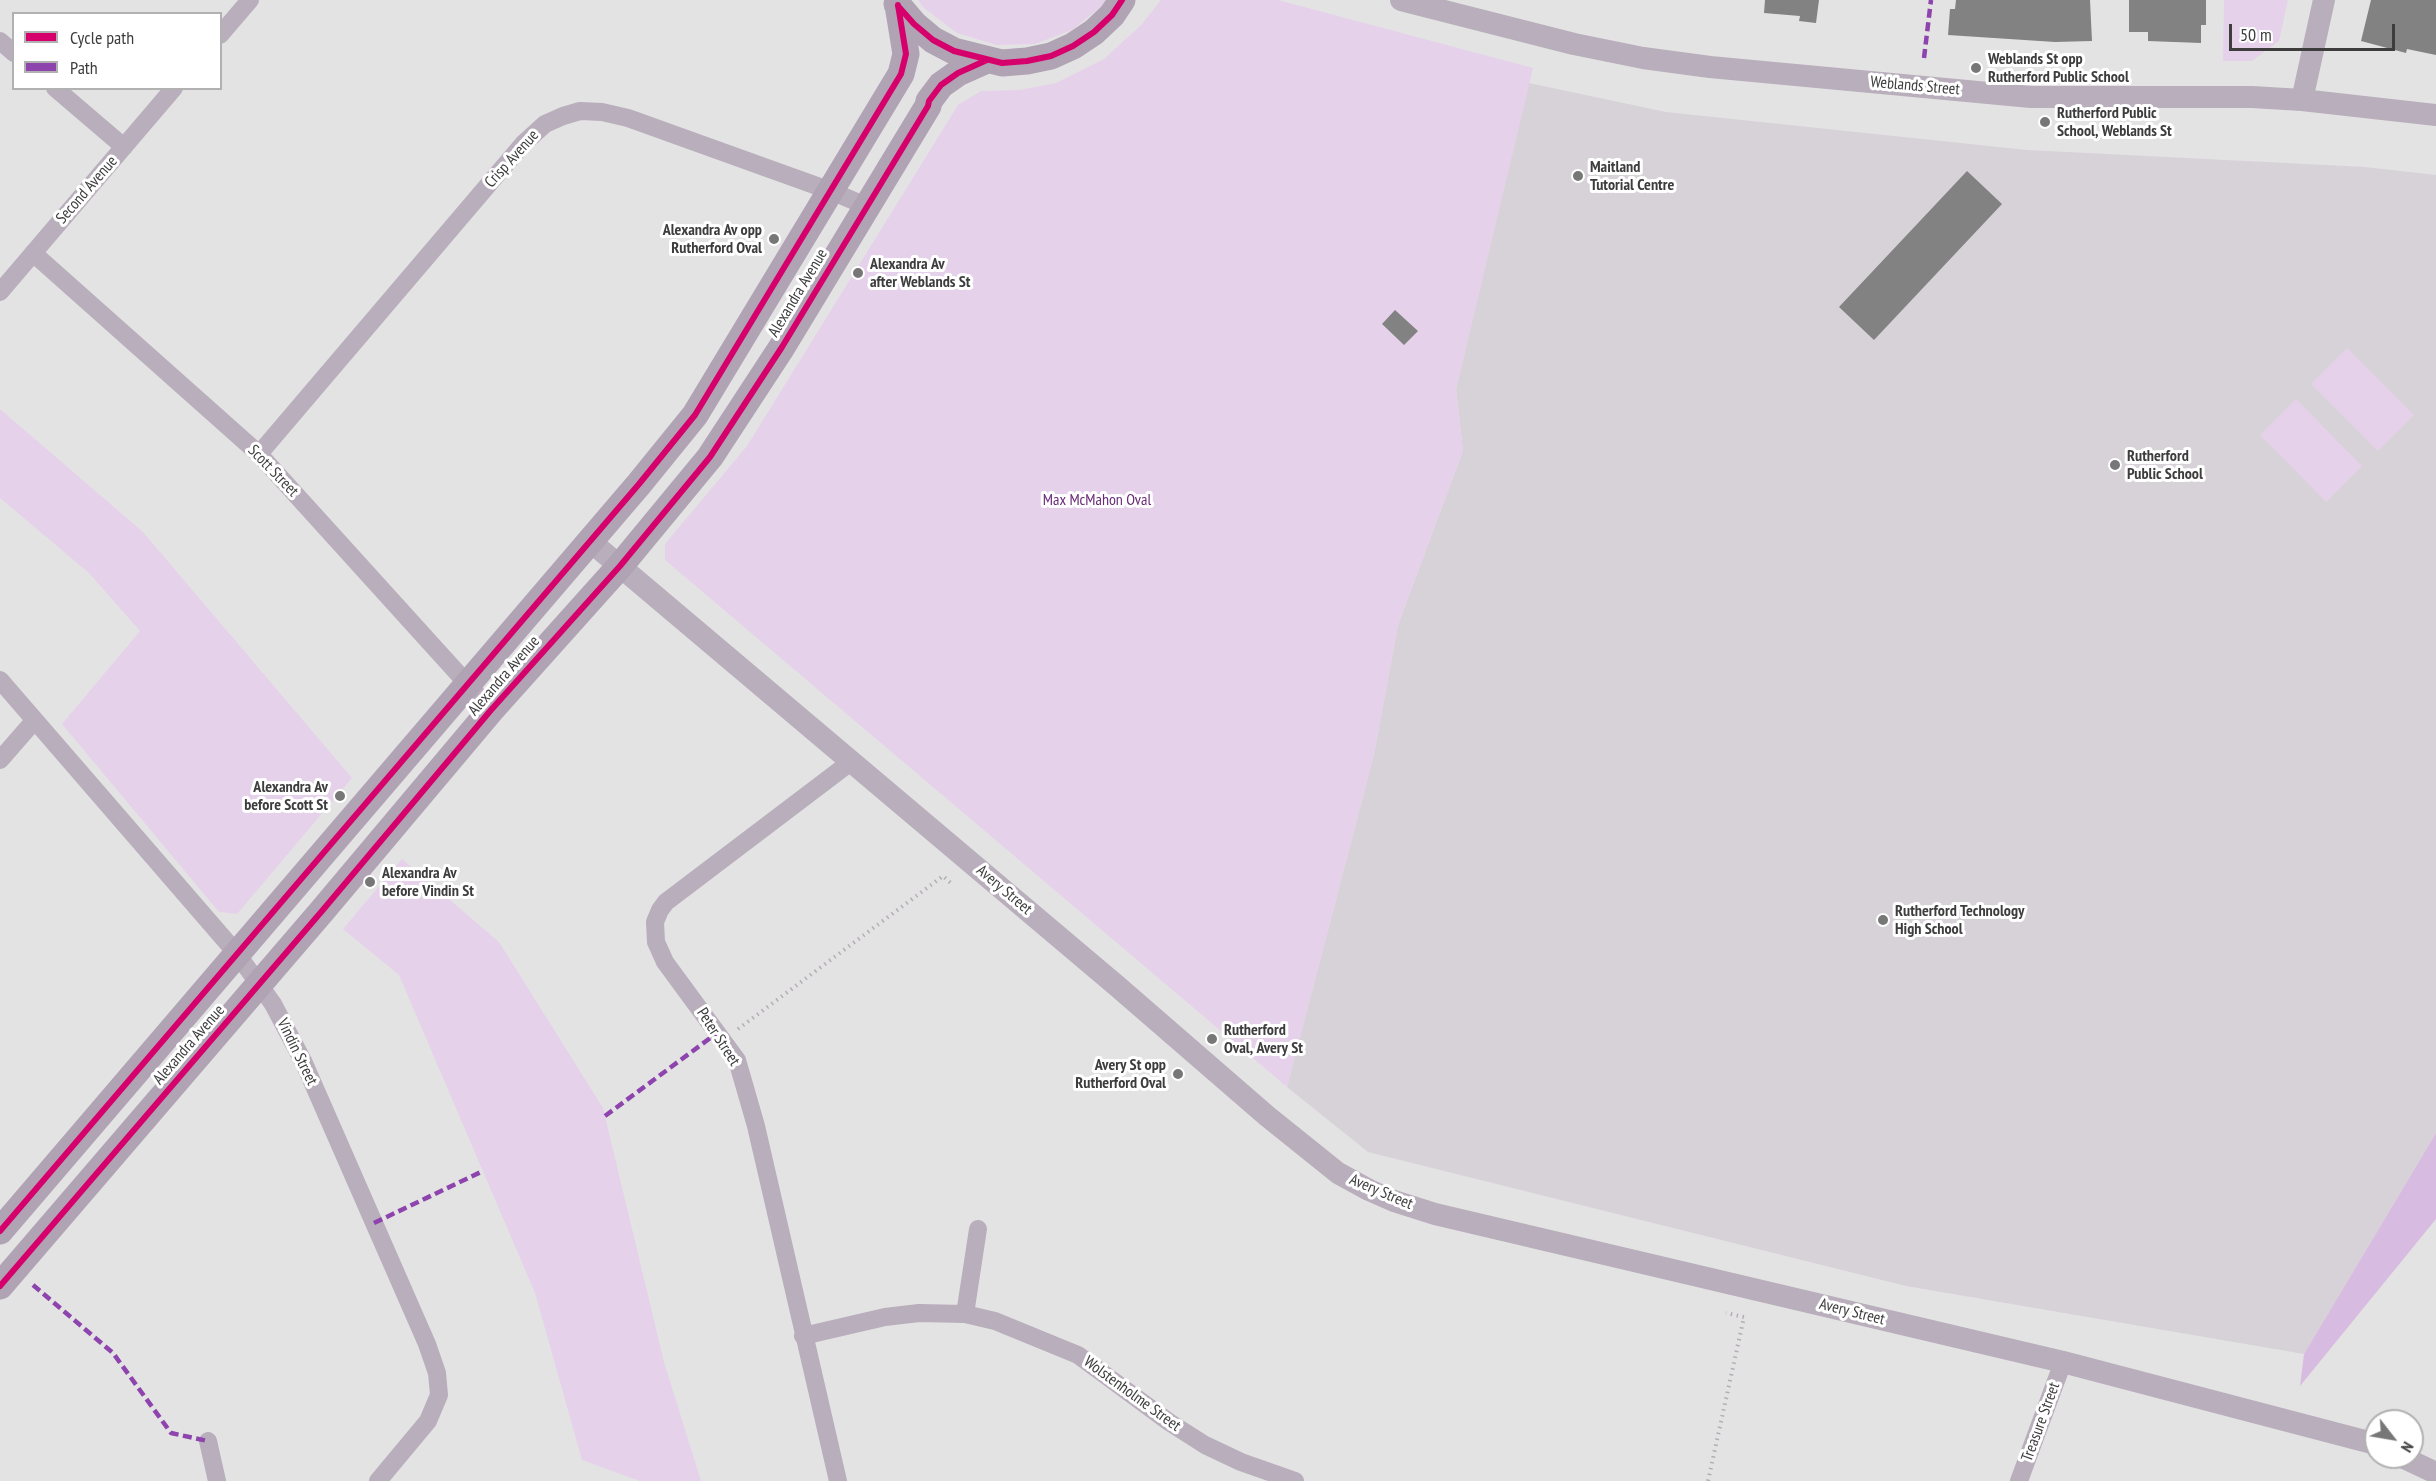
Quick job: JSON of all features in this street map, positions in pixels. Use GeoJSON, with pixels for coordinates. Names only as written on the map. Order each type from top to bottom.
{"type":"FeatureCollection","features":[{"type":"Feature","properties":{"kind":"main road"},"geometry":{"type":"LineString","coordinates":[[897,3],[914,24],[933,40],[954,51],[1002,63],[1051,56],[1073,46],[1094,32],[1112,15],[1122,0]]}},
{"type":"Feature","properties":{"kind":"main road","name":"Alexandra Avenue"},"geometry":{"type":"LineString","coordinates":[[0,1231],[238,955],[467,683],[667,451],[695,415],[901,74],[906,54],[897,3]]}},
{"type":"Feature","properties":{"kind":"main road","name":"Alexandra Avenue"},"geometry":{"type":"LineString","coordinates":[[0,1286],[491,710],[620,566],[710,457],[732,426],[929,101],[941,85],[958,73],[987,60]]}},
{"type":"Feature","properties":{"kind":"street"},"geometry":{"type":"LineString","coordinates":[[222,32],[250,0]]}},
{"type":"Feature","properties":{"kind":"street","name":"Weblands Street"},"geometry":{"type":"LineString","coordinates":[[1401,0],[1574,44],[1643,58],[1710,67],[2056,99],[2204,96],[2302,100],[2436,115]]}},
{"type":"Feature","properties":{"kind":"street"},"geometry":{"type":"LineString","coordinates":[[2302,100],[2324,0]]}},
{"type":"Feature","properties":{"kind":"street"},"geometry":{"type":"LineString","coordinates":[[0,41],[12,51]]}},
{"type":"Feature","properties":{"kind":"street"},"geometry":{"type":"LineString","coordinates":[[57,90],[124,147]]}},
{"type":"Feature","properties":{"kind":"street","name":"Second Avenue"},"geometry":{"type":"LineString","coordinates":[[0,292],[172,90]]}},
{"type":"Feature","properties":{"kind":"street","name":"Crisp Avenue"},"geometry":{"type":"LineString","coordinates":[[260,454],[516,153],[544,124],[580,111],[602,112],[619,116],[831,191],[866,206]]}},
{"type":"Feature","properties":{"kind":"street","name":"Scott Street"},"geometry":{"type":"LineString","coordinates":[[33,253],[260,454],[491,710]]}},
{"type":"Feature","properties":{"kind":"street","name":"Avery Street"},"geometry":{"type":"LineString","coordinates":[[590,541],[852,761],[1267,1116],[1338,1173],[1369,1190],[1435,1214],[2063,1362],[2364,1441]]}},
{"type":"Feature","properties":{"kind":"street","name":"Vindin Street"},"geometry":{"type":"LineString","coordinates":[[0,680],[238,955],[260,983],[304,1063],[427,1344],[437,1373],[439,1395],[428,1421],[378,1481]]}},
{"type":"Feature","properties":{"kind":"street"},"geometry":{"type":"LineString","coordinates":[[0,760],[34,721]]}},
{"type":"Feature","properties":{"kind":"street","name":"Peter Street"},"geometry":{"type":"LineString","coordinates":[[838,1481],[756,1126],[737,1060],[665,962],[656,942],[655,922],[660,910],[684,888],[852,761]]}},
{"type":"Feature","properties":{"kind":"street"},"geometry":{"type":"LineString","coordinates":[[965,1314],[978,1229]]}},
{"type":"Feature","properties":{"kind":"street","name":"Wolstenholme Street"},"geometry":{"type":"LineString","coordinates":[[803,1336],[885,1317],[919,1313],[965,1314],[995,1321],[1078,1355],[1169,1422],[1205,1444],[1242,1462],[1295,1481]]}},
{"type":"Feature","properties":{"kind":"street","name":"Treasure Street"},"geometry":{"type":"LineString","coordinates":[[2019,1481],[2063,1362]]}},
{"type":"Feature","properties":{"kind":"street"},"geometry":{"type":"LineString","coordinates":[[208,1441],[217,1481]]}},
{"type":"Feature","properties":{"kind":"path"},"geometry":{"type":"LineString","coordinates":[[723,1040],[943,876],[953,885]]}},
{"type":"Feature","properties":{"kind":"path"},"geometry":{"type":"LineString","coordinates":[[1708,1481],[1744,1317],[1726,1313]]}},
{"type":"Feature","properties":{"kind":"shaded area","name":"Rutherford Technology High School"},"geometry":{"type":"Polygon","coordinates":[[[1529,83],[1666,112],[2027,150],[2365,167],[2436,175],[2436,1133],[2304,1354],[1906,1286],[1368,1152],[1287,1087],[1374,754],[1398,625],[1463,451],[1456,389],[1529,83]]]}},
{"type":"Feature","properties":{"kind":"shaded area"},"geometry":{"type":"Polygon","coordinates":[[[2436,1133],[2436,1219],[2300,1386],[2304,1354],[2436,1133]]]}},
{"type":"Feature","properties":{"kind":"green space"},"geometry":{"type":"Polygon","coordinates":[[[918,0],[1106,0],[1102,6],[1072,30],[1035,44],[997,45],[957,33],[924,8],[918,0]]]}},
{"type":"Feature","properties":{"kind":"green space","name":"Max McMahon Oval"},"geometry":{"type":"Polygon","coordinates":[[[1161,0],[1278,0],[1533,68],[1456,389],[1463,451],[1398,625],[1374,754],[1287,1087],[665,560],[665,544],[747,446],[958,105],[981,91],[1020,90],[1056,83],[1104,59],[1141,25],[1161,0]]]}},
{"type":"Feature","properties":{"kind":"green space"},"geometry":{"type":"Polygon","coordinates":[[[2224,0],[2288,0],[2279,41],[2252,61],[2223,61],[2224,0]]]}},
{"type":"Feature","properties":{"kind":"green space"},"geometry":{"type":"Polygon","coordinates":[[[2347,348],[2414,415],[2378,451],[2311,384],[2347,348]]]}},
{"type":"Feature","properties":{"kind":"green space"},"geometry":{"type":"Polygon","coordinates":[[[2296,399],[2362,466],[2326,502],[2260,435],[2296,399]]]}},
{"type":"Feature","properties":{"kind":"green space"},"geometry":{"type":"Polygon","coordinates":[[[0,409],[143,532],[352,778],[237,914],[219,912],[62,724],[140,631],[89,573],[0,498],[0,409]]]}},
{"type":"Feature","properties":{"kind":"green space"},"geometry":{"type":"Polygon","coordinates":[[[402,859],[499,942],[603,1108],[664,1362],[701,1481],[640,1481],[582,1460],[535,1293],[399,975],[343,929],[402,859]]]}},
{"type":"Feature","properties":{"kind":"building"},"geometry":{"type":"Polygon","coordinates":[[[1765,0],[1819,0],[1816,23],[1799,21],[1800,16],[1764,13],[1765,0]]]}},
{"type":"Feature","properties":{"kind":"building"},"geometry":{"type":"Polygon","coordinates":[[[1956,0],[2090,0],[2092,41],[2055,42],[1948,35],[1950,9],[1955,9],[1956,0]]]}},
{"type":"Feature","properties":{"kind":"building"},"geometry":{"type":"Polygon","coordinates":[[[2129,0],[2206,0],[2206,25],[2201,25],[2201,43],[2148,41],[2148,32],[2129,32],[2129,0]]]}},
{"type":"Feature","properties":{"kind":"building"},"geometry":{"type":"Polygon","coordinates":[[[2371,0],[2436,0],[2436,55],[2407,49],[2406,53],[2361,41],[2371,0]]]}},
{"type":"Feature","properties":{"kind":"building"},"geometry":{"type":"Polygon","coordinates":[[[1967,171],[2002,204],[1874,340],[1839,307],[1967,171]]]}},
{"type":"Feature","properties":{"kind":"building"},"geometry":{"type":"Polygon","coordinates":[[[1395,310],[1418,331],[1404,345],[1382,324],[1395,310]]]}},
{"type":"Feature","properties":{"kind":"marked path"},"geometry":{"type":"LineString","coordinates":[[1924,58],[1931,0]]}},
{"type":"Feature","properties":{"kind":"marked path"},"geometry":{"type":"LineString","coordinates":[[605,1116],[717,1033]]}},
{"type":"Feature","properties":{"kind":"marked path"},"geometry":{"type":"LineString","coordinates":[[374,1223],[483,1171]]}},
{"type":"Feature","properties":{"kind":"marked path"},"geometry":{"type":"LineString","coordinates":[[33,1285],[113,1353],[171,1433],[208,1441]]}},
{"type":"Feature","properties":{"kind":"cycle path"},"geometry":{"type":"LineString","coordinates":[[898,6],[933,40],[954,51],[1002,63],[1051,56],[1073,46],[1094,32],[1112,15],[1122,0]]}},
{"type":"Feature","properties":{"kind":"cycle path"},"geometry":{"type":"LineString","coordinates":[[0,1231],[639,484],[695,415],[901,74],[906,54],[898,5]]}},
{"type":"Feature","properties":{"kind":"cycle path"},"geometry":{"type":"LineString","coordinates":[[0,1286],[491,710],[620,566],[710,457],[782,347],[929,101],[941,85],[958,73],[987,60]]}},
{"type":"Feature","properties":{"kind":"place","name":"Weblands St opp Rutherford Public School"},"geometry":{"type":"Point","coordinates":[1976,68]}},
{"type":"Feature","properties":{"kind":"place","name":"Rutherford Public School, Weblands St"},"geometry":{"type":"Point","coordinates":[2045,122]}},
{"type":"Feature","properties":{"kind":"place","name":"Maitland Tutorial Centre"},"geometry":{"type":"Point","coordinates":[1578,176]}},
{"type":"Feature","properties":{"kind":"place","name":"Alexandra Av opp Rutherford Oval"},"geometry":{"type":"Point","coordinates":[774,239]}},
{"type":"Feature","properties":{"kind":"place","name":"Alexandra Av after Weblands St"},"geometry":{"type":"Point","coordinates":[858,273]}},
{"type":"Feature","properties":{"kind":"place","name":"Rutherford Public School"},"geometry":{"type":"Point","coordinates":[2115,465]}},
{"type":"Feature","properties":{"kind":"place","name":"Alexandra Av before Scott St"},"geometry":{"type":"Point","coordinates":[340,796]}},
{"type":"Feature","properties":{"kind":"place","name":"Alexandra Av before Vindin St"},"geometry":{"type":"Point","coordinates":[370,882]}},
{"type":"Feature","properties":{"kind":"place","name":"Rutherford Technology High School"},"geometry":{"type":"Point","coordinates":[1883,920]}},
{"type":"Feature","properties":{"kind":"place","name":"Rutherford Oval, Avery St"},"geometry":{"type":"Point","coordinates":[1212,1039]}},
{"type":"Feature","properties":{"kind":"place","name":"Avery St opp Rutherford Oval"},"geometry":{"type":"Point","coordinates":[1178,1074]}}]}
